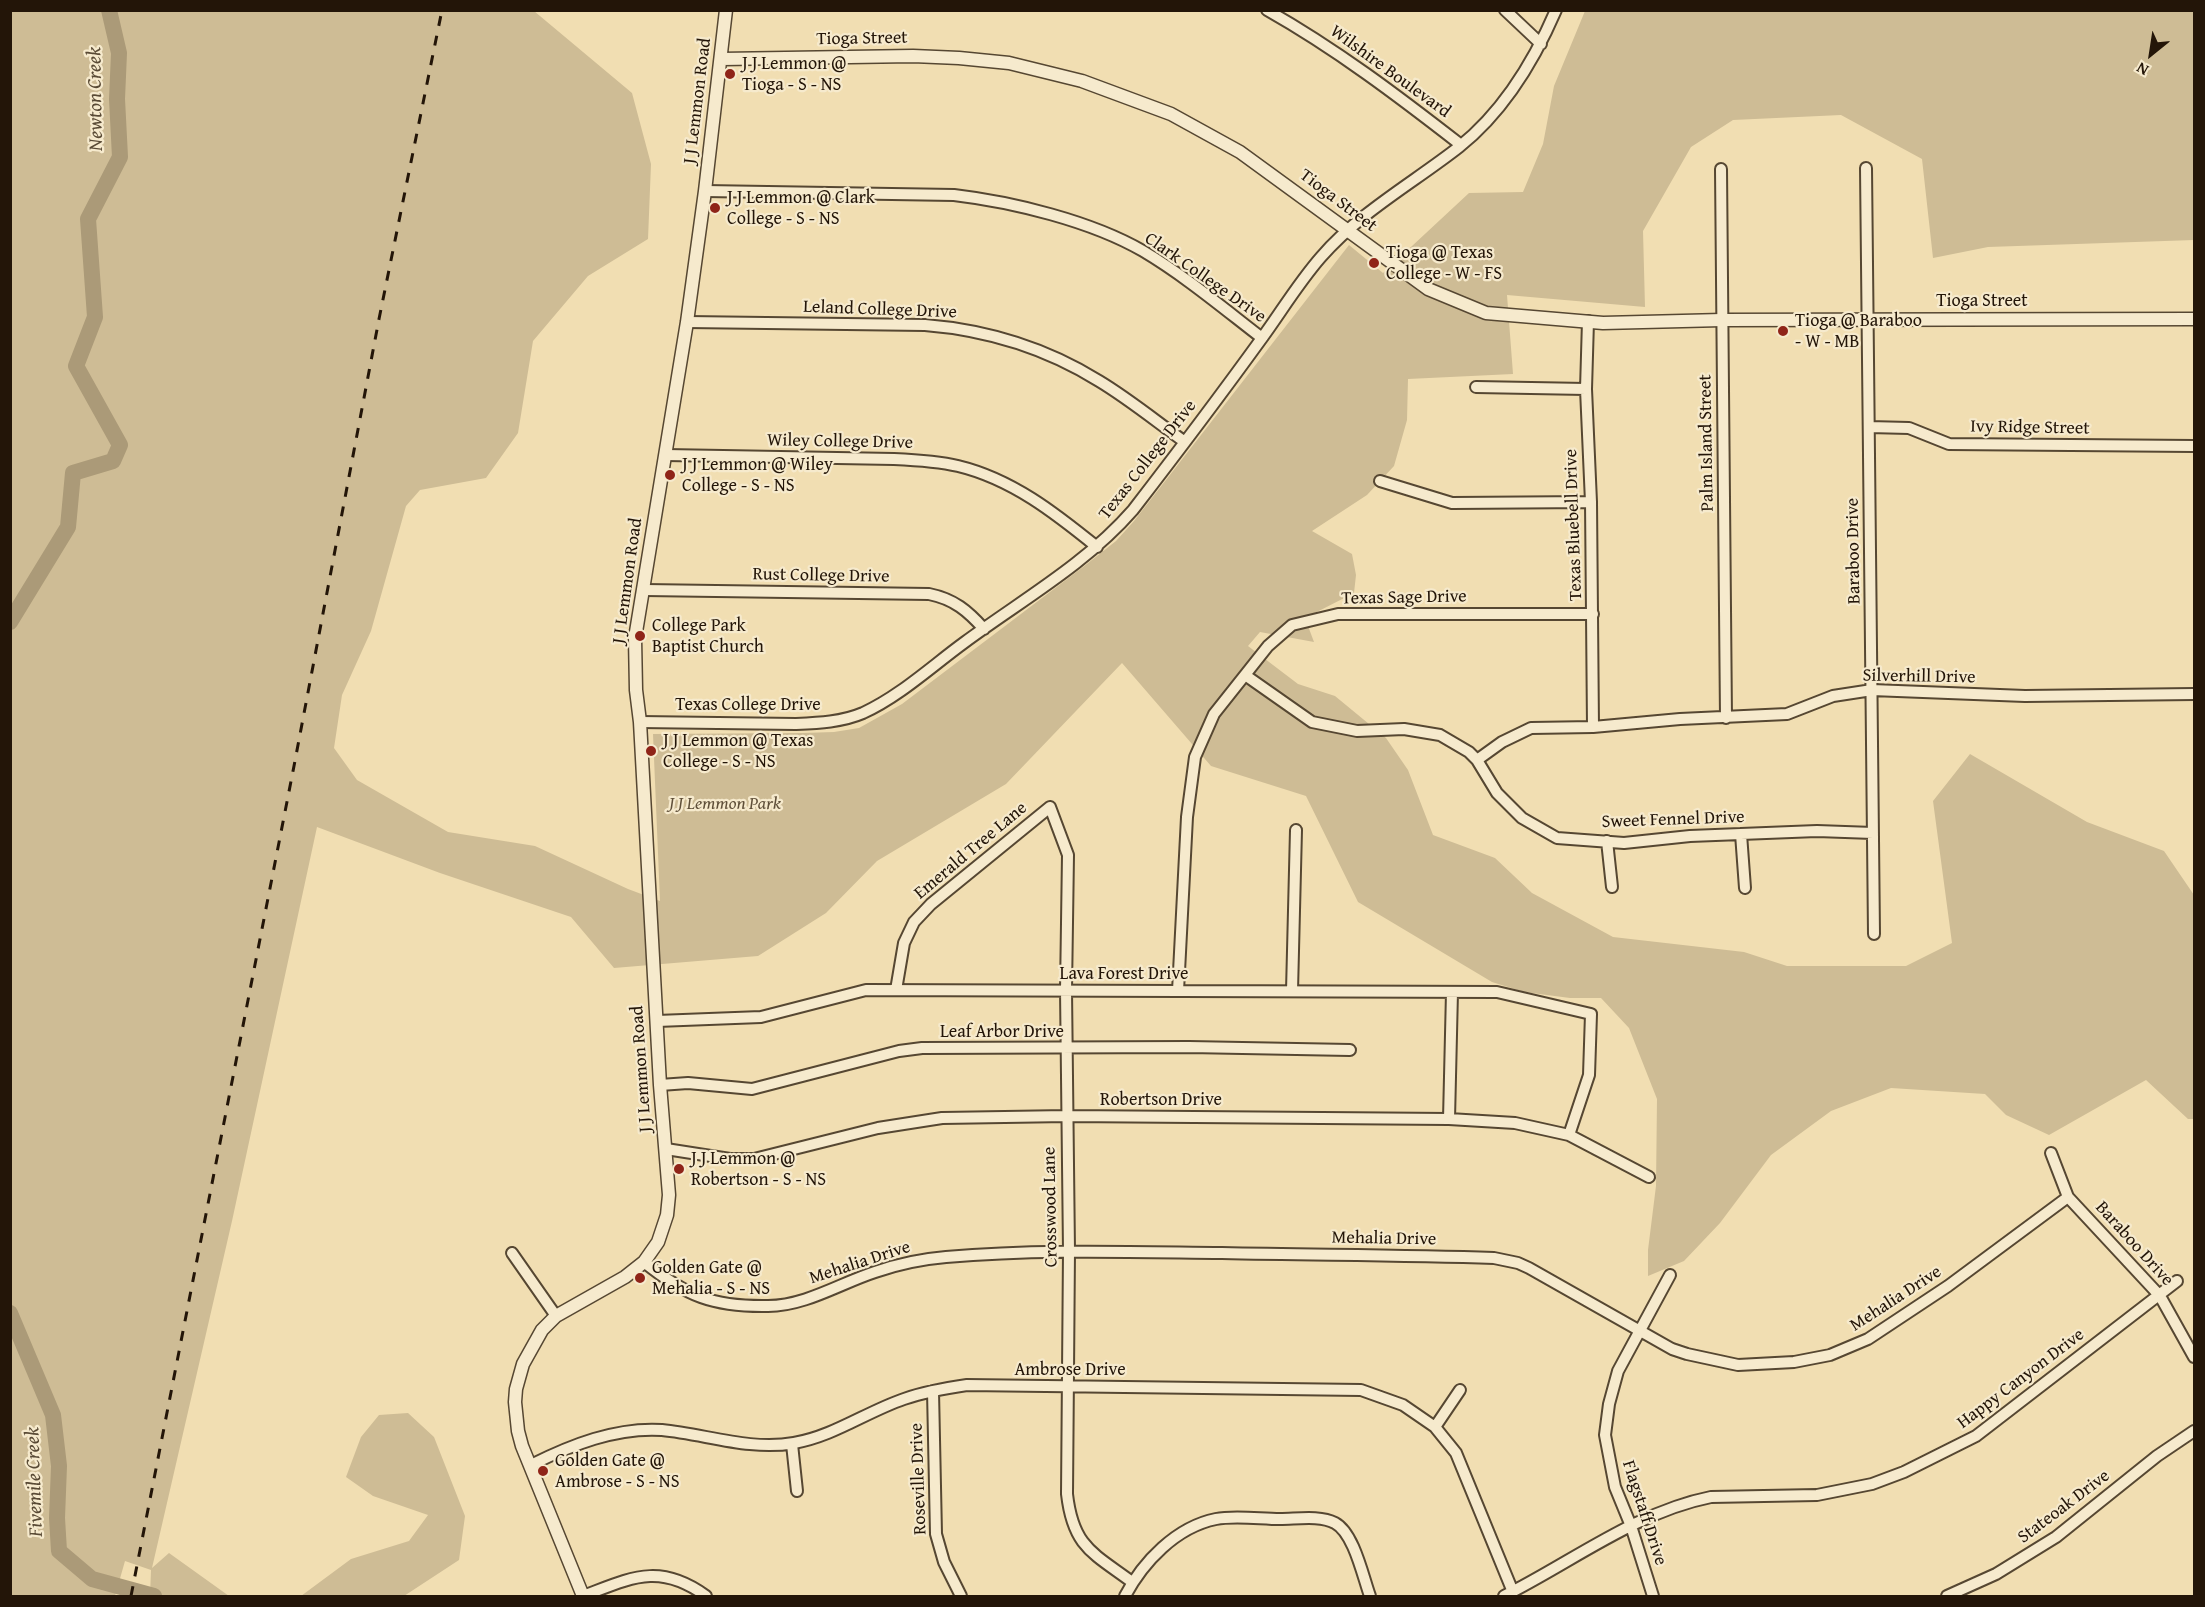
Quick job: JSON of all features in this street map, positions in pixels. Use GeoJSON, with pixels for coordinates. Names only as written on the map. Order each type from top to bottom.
{"type":"FeatureCollection","features":[{"type":"Feature","properties":{"kind":"street","name":"J J Lemmon Road"},"geometry":{"type":"LineString","coordinates":[[644,1262],[658,1242],[667,1215],[669,1195],[660,1085],[640,722],[636,690],[635,638],[645,590],[687,322],[722,59],[726,10]]}},
{"type":"Feature","properties":{"kind":"street","name":"Wilshire Boulevard"},"geometry":{"type":"LineString","coordinates":[[1267,10],[1322,42],[1388,88],[1461,145]]}},
{"type":"Feature","properties":{"kind":"street"},"geometry":{"type":"LineString","coordinates":[[1505,10],[1541,44]]}},
{"type":"Feature","properties":{"kind":"street","name":"Texas College Drive"},"geometry":{"type":"LineString","coordinates":[[640,722],[796,724],[829,722],[850,717],[889,698],[1097,547],[1120,526],[1185,442],[1319,259],[1348,231],[1403,186],[1461,145],[1482,126],[1502,102],[1541,44],[1556,10]]}},
{"type":"Feature","properties":{"kind":"street","name":"Tioga Street"},"geometry":{"type":"LineString","coordinates":[[722,59],[913,56],[1009,63],[1057,74],[1171,114],[1215,138],[1257,163],[1428,289],[1486,313],[1588,321],[2194,319]]}},
{"type":"Feature","properties":{"kind":"street","name":"Baraboo Drive"},"geometry":{"type":"LineString","coordinates":[[1866,168],[1874,934]]}},
{"type":"Feature","properties":{"kind":"street","name":"Palm Island Street"},"geometry":{"type":"LineString","coordinates":[[1721,169],[1726,718]]}},
{"type":"Feature","properties":{"kind":"street","name":"Clark College Drive"},"geometry":{"type":"LineString","coordinates":[[705,191],[944,194],[1021,206],[1100,232],[1143,252],[1192,285],[1262,338]]}},
{"type":"Feature","properties":{"kind":"street","name":"Texas Bluebell Drive"},"geometry":{"type":"LineString","coordinates":[[1588,321],[1586,389],[1591,502],[1593,727]]}},
{"type":"Feature","properties":{"kind":"street","name":"Leland College Drive"},"geometry":{"type":"LineString","coordinates":[[687,322],[925,325],[1007,339],[1043,352],[1092,376],[1185,442]]}},
{"type":"Feature","properties":{"kind":"street"},"geometry":{"type":"LineString","coordinates":[[1476,387],[1586,389]]}},
{"type":"Feature","properties":{"kind":"street","name":"Ivy Ridge Street"},"geometry":{"type":"LineString","coordinates":[[1869,428],[1909,428],[1949,444],[2194,446]]}},
{"type":"Feature","properties":{"kind":"street","name":"Wiley College Drive"},"geometry":{"type":"LineString","coordinates":[[666,455],[894,459],[930,461],[958,466],[1013,487],[1049,510],[1097,547]]}},
{"type":"Feature","properties":{"kind":"street"},"geometry":{"type":"LineString","coordinates":[[1380,481],[1452,503],[1591,502]]}},
{"type":"Feature","properties":{"kind":"street","name":"Rust College Drive"},"geometry":{"type":"LineString","coordinates":[[645,590],[929,594],[951,600],[962,606],[984,629]]}},
{"type":"Feature","properties":{"kind":"street","name":"Texas Sage Drive"},"geometry":{"type":"LineString","coordinates":[[1178,991],[1187,817],[1195,758],[1214,714],[1268,646],[1292,625],[1338,614],[1593,614]]}},
{"type":"Feature","properties":{"kind":"street","name":"Sweet Fennel Drive"},"geometry":{"type":"LineString","coordinates":[[1245,675],[1312,722],[1357,731],[1404,729],[1440,735],[1469,752],[1477,760],[1497,793],[1522,818],[1557,838],[1624,843],[1690,836],[1817,831],[1873,833]]}},
{"type":"Feature","properties":{"kind":"street","name":"Silverhill Drive"},"geometry":{"type":"LineString","coordinates":[[1477,760],[1502,742],[1531,728],[1593,727],[1680,719],[1787,714],[1833,696],[1872,690],[2025,696],[2194,694]]}},
{"type":"Feature","properties":{"kind":"street","name":"Emerald Tree Lane"},"geometry":{"type":"LineString","coordinates":[[896,990],[904,944],[914,921],[931,904],[1050,807]]}},
{"type":"Feature","properties":{"kind":"street","name":"Crosswood Lane"},"geometry":{"type":"LineString","coordinates":[[1050,807],[1068,855],[1067,1494],[1070,1519],[1084,1544],[1132,1582]]}},
{"type":"Feature","properties":{"kind":"street"},"geometry":{"type":"LineString","coordinates":[[1292,991],[1296,830]]}},
{"type":"Feature","properties":{"kind":"street"},"geometry":{"type":"LineString","coordinates":[[1741,834],[1745,888]]}},
{"type":"Feature","properties":{"kind":"street"},"geometry":{"type":"LineString","coordinates":[[1607,841],[1612,887]]}},
{"type":"Feature","properties":{"kind":"street","name":"Lava Forest Drive"},"geometry":{"type":"LineString","coordinates":[[657,1021],[761,1017],[866,990],[1497,992],[1591,1014],[1589,1075],[1569,1135]]}},
{"type":"Feature","properties":{"kind":"street"},"geometry":{"type":"LineString","coordinates":[[1449,1119],[1452,992]]}},
{"type":"Feature","properties":{"kind":"street","name":"Leaf Arbor Drive"},"geometry":{"type":"LineString","coordinates":[[660,1085],[688,1083],[752,1089],[899,1051],[922,1048],[1189,1047],[1350,1050]]}},
{"type":"Feature","properties":{"kind":"street","name":"Robertson Drive"},"geometry":{"type":"LineString","coordinates":[[666,1149],[730,1159],[754,1159],[906,1122],[942,1118],[1067,1116],[1449,1119],[1515,1123],[1569,1135],[1649,1177]]}},
{"type":"Feature","properties":{"kind":"street","name":"Baraboo Drive"},"geometry":{"type":"LineString","coordinates":[[2051,1153],[2068,1197],[2160,1296],[2194,1357]]}},
{"type":"Feature","properties":{"kind":"street","name":"Mehalia Drive"},"geometry":{"type":"LineString","coordinates":[[644,1262],[671,1284],[694,1295],[719,1303],[769,1306],[797,1301],[876,1271],[912,1262],[948,1257],[1069,1251],[1494,1258],[1530,1268],[1672,1348],[1722,1363],[1738,1365],[1794,1362],[1830,1355],[1868,1339],[1987,1258],[2068,1197]]}},
{"type":"Feature","properties":{"kind":"street"},"geometry":{"type":"LineString","coordinates":[[512,1253],[556,1316]]}},
{"type":"Feature","properties":{"kind":"street"},"geometry":{"type":"LineString","coordinates":[[644,1262],[625,1277],[556,1316],[542,1330],[523,1364],[516,1389],[518,1431],[583,1596],[631,1578],[654,1575],[675,1580],[705,1596]]}},
{"type":"Feature","properties":{"kind":"street","name":"Flagstaff Drive"},"geometry":{"type":"LineString","coordinates":[[1653,1596],[1631,1526],[1615,1487],[1605,1435],[1612,1387],[1623,1358],[1670,1275]]}},
{"type":"Feature","properties":{"kind":"street","name":"Happy Canyon Drive"},"geometry":{"type":"LineString","coordinates":[[1508,1594],[1648,1517],[1694,1500],[1711,1497],[1817,1495],[1872,1484],[1904,1472],[1976,1436],[2177,1281]]}},
{"type":"Feature","properties":{"kind":"street","name":"Ambrose Drive"},"geometry":{"type":"LineString","coordinates":[[531,1466],[552,1454],[596,1439],[632,1431],[663,1430],[726,1442],[792,1444],[833,1432],[903,1399],[933,1391],[979,1385],[1361,1390],[1403,1405],[1435,1427],[1456,1453],[1508,1594]]}},
{"type":"Feature","properties":{"kind":"street"},"geometry":{"type":"LineString","coordinates":[[1435,1427],[1460,1390]]}},
{"type":"Feature","properties":{"kind":"street","name":"Roseville Drive"},"geometry":{"type":"LineString","coordinates":[[933,1391],[936,1534],[944,1563],[961,1596]]}},
{"type":"Feature","properties":{"kind":"street","name":"Stateoak Drive"},"geometry":{"type":"LineString","coordinates":[[1947,1596],[1970,1587],[2023,1559],[2069,1527],[2157,1456],[2194,1431]]}},
{"type":"Feature","properties":{"kind":"street"},"geometry":{"type":"LineString","coordinates":[[792,1444],[797,1491]]}},
{"type":"Feature","properties":{"kind":"street"},"geometry":{"type":"LineString","coordinates":[[1125,1596],[1132,1582],[1155,1555],[1193,1527],[1217,1518],[1314,1519],[1335,1524],[1350,1541],[1370,1596]]}},
{"type":"Feature","properties":{"kind":"green space","name":"J J Lemmon Park"},"geometry":{"type":"Polygon","coordinates":[[[11,11],[534,11],[632,93],[651,164],[648,239],[588,276],[533,341],[518,433],[486,478],[420,490],[406,506],[371,631],[342,695],[334,748],[357,780],[448,832],[535,846],[628,889],[660,901],[653,734],[802,733],[834,732],[859,728],[902,704],[1083,567],[1116,541],[1134,521],[1349,245],[1383,273],[1469,193],[1523,192],[1543,144],[1554,86],[1585,11],[2194,11],[2194,240],[1988,247],[1933,258],[1922,159],[1841,115],[1733,120],[1691,147],[1643,231],[1645,307],[1507,295],[1513,374],[1408,379],[1407,420],[1394,466],[1367,495],[1312,531],[1352,554],[1356,575],[1354,593],[1305,618],[1314,642],[1260,632],[1248,646],[1298,684],[1335,696],[1386,738],[1408,770],[1433,835],[1495,858],[1532,893],[1613,937],[1744,952],[1787,966],[1906,966],[1952,943],[1933,801],[1970,754],[2087,822],[2164,851],[2194,895],[2194,1119],[2188,1119],[2146,1080],[2049,1135],[2006,1115],[1985,1094],[1891,1088],[1831,1111],[1771,1155],[1720,1223],[1684,1261],[1648,1276],[1648,1250],[1656,1186],[1657,1099],[1629,1028],[1601,998],[1570,998],[1524,992],[1492,982],[1358,902],[1306,796],[1211,766],[1122,663],[1006,784],[877,861],[826,913],[758,956],[614,968],[571,917],[440,873],[317,827],[232,1221],[152,1568],[169,1553],[229,1596],[150,1596],[151,1570],[125,1561],[115,1596],[11,1596],[11,11]]]}},
{"type":"Feature","properties":{"kind":"green space"},"geometry":{"type":"Polygon","coordinates":[[[408,1413],[434,1437],[465,1516],[459,1560],[404,1596],[301,1596],[351,1559],[409,1541],[428,1515],[373,1496],[346,1477],[361,1437],[379,1415],[408,1413]]]}},
{"type":"Feature","properties":{"kind":"waterway","name":"Newton Creek"},"geometry":{"type":"LineString","coordinates":[[10,622],[68,527],[73,473],[113,461],[120,445],[76,366],[95,317],[88,219],[120,157],[117,99],[119,53],[109,10]]}},
{"type":"Feature","properties":{"kind":"waterway","name":"Fivemile Creek"},"geometry":{"type":"LineString","coordinates":[[10,1313],[53,1415],[59,1466],[57,1518],[59,1551],[92,1579],[154,1596]]}},
{"type":"Feature","properties":{"kind":"railway"},"geometry":{"type":"LineString","coordinates":[[131,1596],[379,319],[442,10]]}},
{"type":"Feature","properties":{"kind":"place","name":"J J Lemmon @ Tioga - S - NS"},"geometry":{"type":"Point","coordinates":[730,74]}},
{"type":"Feature","properties":{"kind":"place","name":"J J Lemmon @ Clark College - S - NS"},"geometry":{"type":"Point","coordinates":[715,208]}},
{"type":"Feature","properties":{"kind":"place","name":"Tioga @ Texas College - W - FS"},"geometry":{"type":"Point","coordinates":[1374,263]}},
{"type":"Feature","properties":{"kind":"place","name":"Tioga @ Baraboo - W - MB"},"geometry":{"type":"Point","coordinates":[1783,331]}},
{"type":"Feature","properties":{"kind":"place","name":"J J Lemmon @ Wiley College - S - NS"},"geometry":{"type":"Point","coordinates":[670,475]}},
{"type":"Feature","properties":{"kind":"place","name":"College Park Baptist Church"},"geometry":{"type":"Point","coordinates":[640,636]}},
{"type":"Feature","properties":{"kind":"place","name":"J J Lemmon @ Texas College - S - NS"},"geometry":{"type":"Point","coordinates":[651,751]}},
{"type":"Feature","properties":{"kind":"place","name":"J J Lemmon @ Robertson - S - NS"},"geometry":{"type":"Point","coordinates":[679,1169]}},
{"type":"Feature","properties":{"kind":"place","name":"Golden Gate @ Mehalia - S - NS"},"geometry":{"type":"Point","coordinates":[640,1278]}},
{"type":"Feature","properties":{"kind":"place","name":"Golden Gate @ Ambrose - S - NS"},"geometry":{"type":"Point","coordinates":[543,1471]}}]}
